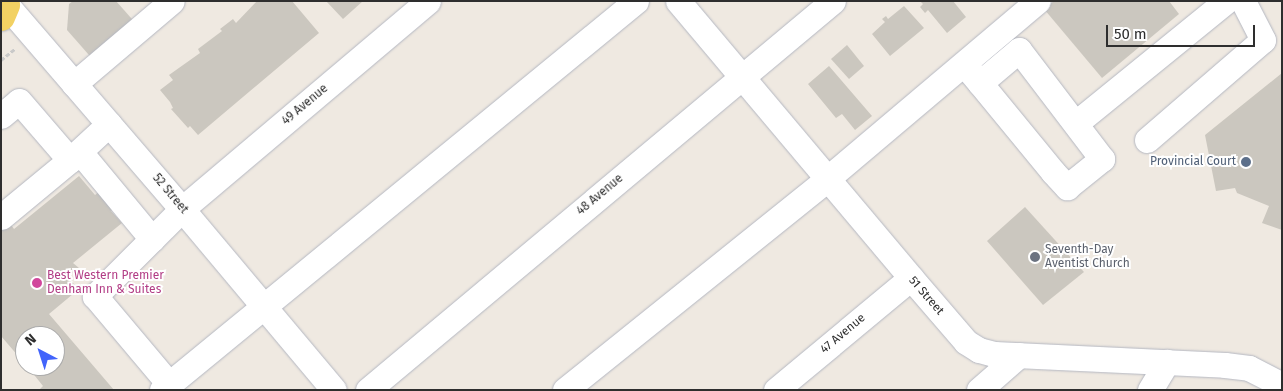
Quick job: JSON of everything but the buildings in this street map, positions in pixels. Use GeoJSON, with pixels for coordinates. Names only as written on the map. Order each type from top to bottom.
{"type":"FeatureCollection","features":[{"type":"Feature","properties":{"kind":"street"},"geometry":{"type":"LineString","coordinates":[[74,84],[172,1]]}},
{"type":"Feature","properties":{"kind":"street","name":"49 Avenue"},"geometry":{"type":"LineString","coordinates":[[166,387],[95,296],[182,209],[428,1]]}},
{"type":"Feature","properties":{"kind":"street"},"geometry":{"type":"LineString","coordinates":[[166,387],[636,1]]}},
{"type":"Feature","properties":{"kind":"street","name":"51 Street"},"geometry":{"type":"LineString","coordinates":[[678,1],[966,342],[979,350],[994,354],[1249,368],[1282,385]]}},
{"type":"Feature","properties":{"kind":"street","name":"48 Avenue"},"geometry":{"type":"LineString","coordinates":[[368,390],[833,1]]}},
{"type":"Feature","properties":{"kind":"street"},"geometry":{"type":"LineString","coordinates":[[565,390],[827,179],[1038,1]]}},
{"type":"Feature","properties":{"kind":"street"},"geometry":{"type":"LineString","coordinates":[[1076,123],[1226,1]]}},
{"type":"Feature","properties":{"kind":"street"},"geometry":{"type":"LineString","coordinates":[[1147,140],[1263,40],[1243,1]]}},
{"type":"Feature","properties":{"kind":"street","name":"52 Street"},"geometry":{"type":"LineString","coordinates":[[4,6],[110,124],[334,390]]}},
{"type":"Feature","properties":{"kind":"street"},"geometry":{"type":"LineString","coordinates":[[964,64],[1067,187],[1102,159],[1004,30]]}},
{"type":"Feature","properties":{"kind":"street"},"geometry":{"type":"LineString","coordinates":[[980,83],[1019,50]]}},
{"type":"Feature","properties":{"kind":"street"},"geometry":{"type":"LineString","coordinates":[[1,116],[19,101],[75,156],[152,239]]}},
{"type":"Feature","properties":{"kind":"street"},"geometry":{"type":"LineString","coordinates":[[1,217],[75,156],[110,124]]}},
{"type":"Feature","properties":{"kind":"street","name":"47 Avenue"},"geometry":{"type":"LineString","coordinates":[[776,390],[911,278]]}},
{"type":"Feature","properties":{"kind":"street"},"geometry":{"type":"LineString","coordinates":[[980,390],[1019,355]]}},
{"type":"Feature","properties":{"kind":"street"},"geometry":{"type":"LineString","coordinates":[[1150,390],[1167,362]]}},
{"type":"Feature","properties":{"kind":"place","name":"Provincial Court"},"geometry":{"type":"Point","coordinates":[1246,162]}},
{"type":"Feature","properties":{"kind":"place","name":"Seventh-Day Aventist Church"},"geometry":{"type":"Point","coordinates":[1035,257]}},
{"type":"Feature","properties":{"kind":"place","name":"Best Western Premier Denham Inn & Suites"},"geometry":{"type":"Point","coordinates":[37,283]}}]}
